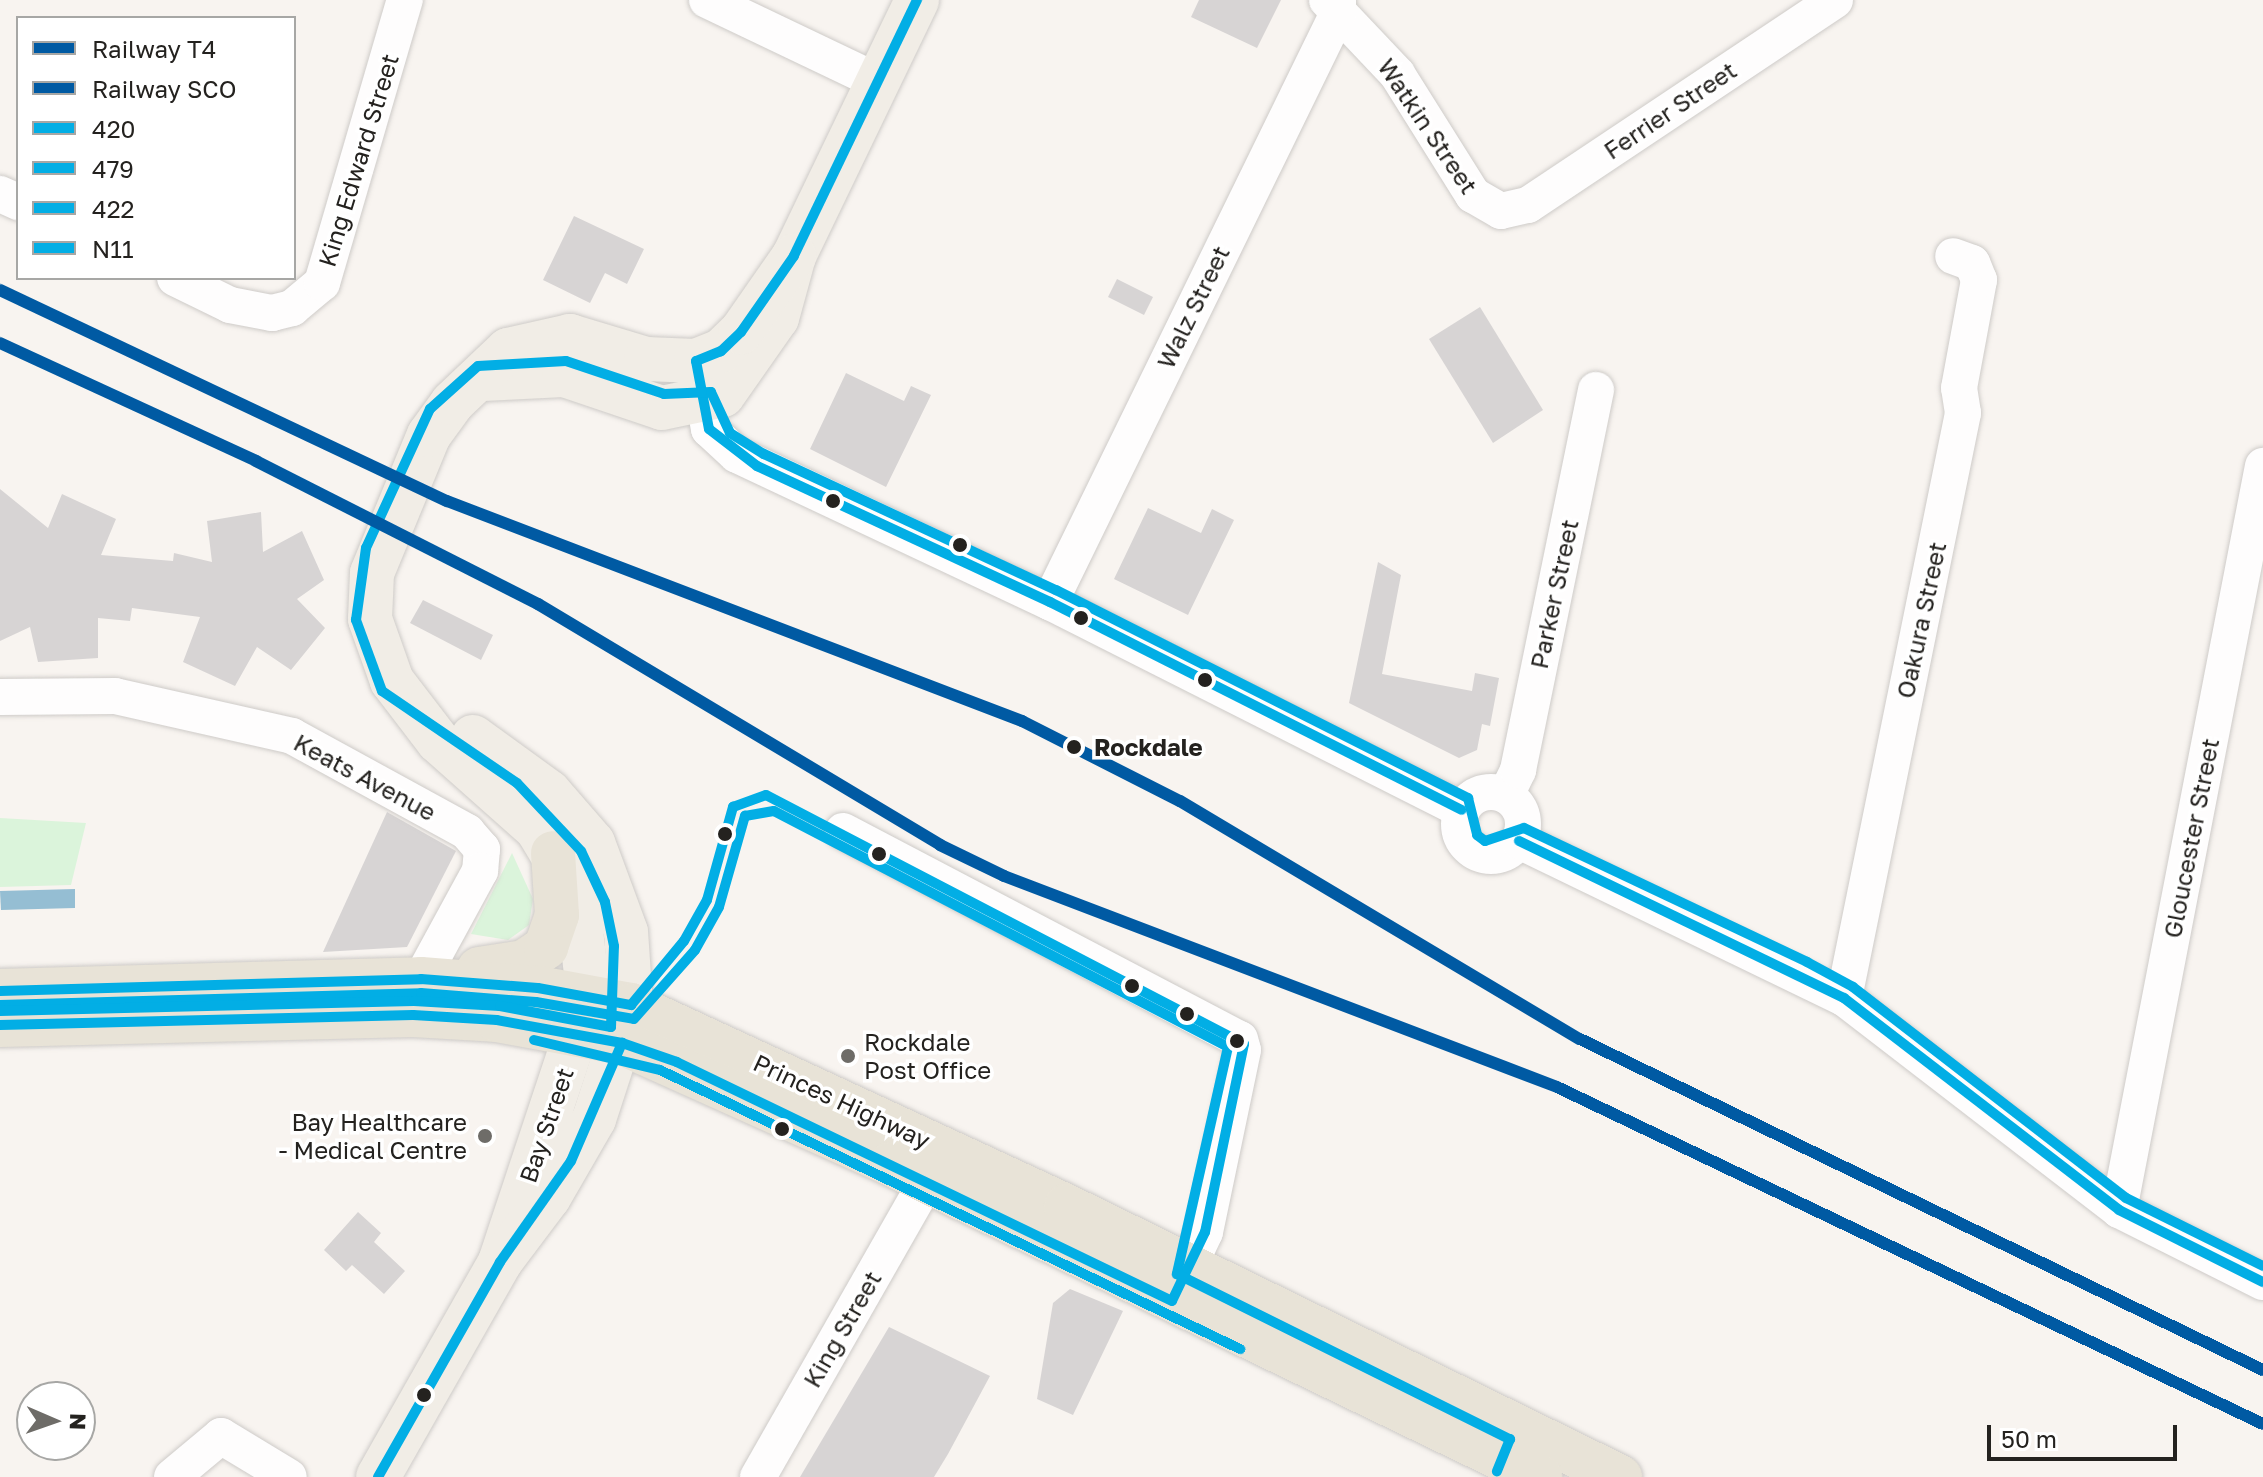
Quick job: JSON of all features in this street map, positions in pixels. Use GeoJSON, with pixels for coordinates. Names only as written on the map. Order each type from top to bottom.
{"type":"FeatureCollection","features":[{"type":"Feature","properties":{"kind":"highway"},"geometry":{"type":"LineString","coordinates":[[421,979],[537,956],[556,925],[553,853]]}},
{"type":"Feature","properties":{"kind":"highway","name":"Princes Highway"},"geometry":{"type":"LineString","coordinates":[[0,991],[421,979],[626,1024],[1180,1284],[1522,1463],[1620,1477]]}},
{"type":"Feature","properties":{"kind":"highway","name":"Princes Highway"},"geometry":{"type":"LineString","coordinates":[[0,1025],[580,1014]]}},
{"type":"Feature","properties":{"kind":"highway","name":"Princes Highway"},"geometry":{"type":"LineString","coordinates":[[626,1024],[677,1062],[927,1181],[1180,1284]]}},
{"type":"Feature","properties":{"kind":"main road"},"geometry":{"type":"LineString","coordinates":[[580,1014],[580,921],[553,853],[516,806],[422,725],[392,681],[370,619],[379,553],[429,435],[452,403],[483,379],[508,350],[539,338],[570,336],[646,359],[696,361],[721,351],[741,332],[794,256],[917,0]]}},
{"type":"Feature","properties":{"kind":"main road"},"geometry":{"type":"LineString","coordinates":[[483,379],[503,383],[564,375],[662,408],[704,404],[738,380],[760,349],[777,318],[794,256]]}},
{"type":"Feature","properties":{"kind":"main road"},"geometry":{"type":"LineString","coordinates":[[392,681],[526,772],[582,826],[618,898],[626,1024]]}},
{"type":"Feature","properties":{"kind":"main road","name":"Bay Street"},"geometry":{"type":"LineString","coordinates":[[500,1262],[580,1014]]}},
{"type":"Feature","properties":{"kind":"main road","name":"Bay Street"},"geometry":{"type":"LineString","coordinates":[[378,1477],[500,1262],[577,1151],[626,1024]]}},
{"type":"Feature","properties":{"kind":"street","name":"King Edward Street"},"geometry":{"type":"LineString","coordinates":[[180,280],[252,311],[292,308],[322,283],[405,0]]}},
{"type":"Feature","properties":{"kind":"street"},"geometry":{"type":"LineString","coordinates":[[707,0],[877,81]]}},
{"type":"Feature","properties":{"kind":"street","name":"Ferrier Street"},"geometry":{"type":"LineString","coordinates":[[1501,211],[1528,205],[1835,0]]}},
{"type":"Feature","properties":{"kind":"street","name":"Watkin Street"},"geometry":{"type":"LineString","coordinates":[[1334,4],[1397,74],[1473,195],[1501,211]]}},
{"type":"Feature","properties":{"kind":"street","name":"Walz Street"},"geometry":{"type":"LineString","coordinates":[[1050,602],[1334,4]]}},
{"type":"Feature","properties":{"kind":"street","name":"Oakura Street"},"geometry":{"type":"LineString","coordinates":[[1844,998],[1963,413],[1959,388],[1979,280],[1972,263],[1953,256]]}},
{"type":"Feature","properties":{"kind":"street"},"geometry":{"type":"LineString","coordinates":[[696,361],[709,429],[737,455],[1050,602],[1461,810]]}},
{"type":"Feature","properties":{"kind":"street","name":"Parker Street"},"geometry":{"type":"LineString","coordinates":[[1506,795],[1518,770],[1596,390]]}},
{"type":"Feature","properties":{"kind":"street","name":"Gloucester Street"},"geometry":{"type":"LineString","coordinates":[[2119,1210],[2263,466]]}},
{"type":"Feature","properties":{"kind":"street","name":"Keats Avenue"},"geometry":{"type":"LineString","coordinates":[[0,697],[115,696],[292,736],[467,832],[482,849],[480,871],[421,979]]}},
{"type":"Feature","properties":{"kind":"street"},"geometry":{"type":"LineString","coordinates":[[1486,791],[1506,795],[1520,810],[1519,841],[1502,855],[1480,855],[1463,842],[1461,810],[1486,791]]}},
{"type":"Feature","properties":{"kind":"street"},"geometry":{"type":"LineString","coordinates":[[843,831],[1240,1039],[1242,1055],[1205,1232],[1180,1284]]}},
{"type":"Feature","properties":{"kind":"street"},"geometry":{"type":"LineString","coordinates":[[1519,841],[1844,998],[2119,1210],[2263,1282]]}},
{"type":"Feature","properties":{"kind":"street","name":"King Street"},"geometry":{"type":"LineString","coordinates":[[758,1477],[927,1181]]}},
{"type":"Feature","properties":{"kind":"street"},"geometry":{"type":"LineString","coordinates":[[172,1477],[221,1436],[289,1477]]}},
{"type":"Feature","properties":{"kind":"green space"},"geometry":{"type":"Polygon","coordinates":[[[0,818],[86,823],[71,885],[0,887],[0,818]]]}},
{"type":"Feature","properties":{"kind":"green space"},"geometry":{"type":"Polygon","coordinates":[[[512,853],[533,899],[529,925],[508,940],[471,934],[512,853]]]}},
{"type":"Feature","properties":{"kind":"water"},"geometry":{"type":"Polygon","coordinates":[[[75,889],[75,908],[1,910],[0,891],[75,889]]]}},
{"type":"Feature","properties":{"kind":"building"},"geometry":{"type":"Polygon","coordinates":[[[1199,0],[1281,0],[1257,48],[1191,17],[1199,0]]]}},
{"type":"Feature","properties":{"kind":"building"},"geometry":{"type":"Polygon","coordinates":[[[574,216],[644,249],[627,284],[605,273],[590,303],[543,280],[574,216]]]}},
{"type":"Feature","properties":{"kind":"building"},"geometry":{"type":"Polygon","coordinates":[[[1117,279],[1153,297],[1144,315],[1108,297],[1117,279]]]}},
{"type":"Feature","properties":{"kind":"building"},"geometry":{"type":"Polygon","coordinates":[[[1480,307],[1543,410],[1493,443],[1429,339],[1480,307]]]}},
{"type":"Feature","properties":{"kind":"building"},"geometry":{"type":"Polygon","coordinates":[[[846,373],[904,401],[911,386],[931,395],[886,487],[810,449],[846,373]]]}},
{"type":"Feature","properties":{"kind":"building"},"geometry":{"type":"Polygon","coordinates":[[[0,489],[48,528],[62,494],[116,519],[101,555],[173,561],[174,553],[212,562],[207,521],[261,512],[263,552],[302,531],[324,580],[297,599],[325,628],[291,670],[257,647],[235,686],[183,662],[200,617],[132,608],[130,621],[98,618],[98,658],[38,662],[30,627],[0,641],[0,489]]]}},
{"type":"Feature","properties":{"kind":"building"},"geometry":{"type":"Polygon","coordinates":[[[1148,508],[1201,533],[1212,509],[1234,520],[1188,615],[1114,579],[1148,508]]]}},
{"type":"Feature","properties":{"kind":"building"},"geometry":{"type":"Polygon","coordinates":[[[1378,562],[1401,575],[1382,674],[1472,691],[1475,673],[1499,678],[1490,726],[1482,724],[1477,750],[1459,758],[1349,703],[1378,562]]]}},
{"type":"Feature","properties":{"kind":"building"},"geometry":{"type":"Polygon","coordinates":[[[423,600],[493,635],[481,660],[410,623],[423,600]]]}},
{"type":"Feature","properties":{"kind":"building"},"geometry":{"type":"Polygon","coordinates":[[[387,812],[456,851],[407,947],[323,952],[387,812]]]}},
{"type":"Feature","properties":{"kind":"building"},"geometry":{"type":"Polygon","coordinates":[[[358,1212],[381,1233],[374,1242],[405,1271],[384,1294],[352,1265],[346,1271],[324,1250],[358,1212]]]}},
{"type":"Feature","properties":{"kind":"building"},"geometry":{"type":"Polygon","coordinates":[[[1070,1289],[1123,1311],[1073,1415],[1037,1399],[1053,1303],[1070,1289]]]}},
{"type":"Feature","properties":{"kind":"building"},"geometry":{"type":"Polygon","coordinates":[[[889,1327],[990,1376],[948,1454],[934,1477],[800,1477],[889,1327]]]}},
{"type":"Feature","properties":{"kind":"rail line","name":"SCO"},"geometry":{"type":"LineString","coordinates":[[0,290],[447,501],[1022,721],[1180,801],[1580,1039],[2263,1370]]}},
{"type":"Feature","properties":{"kind":"rail line","name":"T4"},"geometry":{"type":"LineString","coordinates":[[0,343],[256,461],[538,604],[940,845],[1004,876],[1557,1087],[2263,1424]]}},
{"type":"Feature","properties":{"kind":"transit line","name":"420"},"geometry":{"type":"LineString","coordinates":[[917,0],[794,256],[741,332],[721,351],[696,361],[709,429],[757,466],[1050,602],[1461,810]]}},
{"type":"Feature","properties":{"kind":"transit line","name":"N11"},"geometry":{"type":"LineString","coordinates":[[0,1011],[414,1001],[500,1006],[611,1027],[614,946],[605,902],[581,851],[517,783],[382,691],[356,620],[366,548],[430,409],[478,366],[566,361],[664,394],[711,392],[730,433],[764,454],[1056,590],[1468,798],[1477,835],[1485,841],[1524,828],[1807,962],[1853,987],[2126,1198],[2263,1266]]}},
{"type":"Feature","properties":{"kind":"transit line","name":"479"},"geometry":{"type":"LineString","coordinates":[[0,991],[421,979],[538,988],[631,1005],[684,941],[707,900],[733,807],[766,795],[1244,1044],[1205,1232],[1172,1301],[677,1062],[622,1043],[497,1020],[413,1015],[0,1025]]}},
{"type":"Feature","properties":{"kind":"transit line","name":"422"},"geometry":{"type":"LineString","coordinates":[[0,1005],[421,993],[536,1002],[634,1019],[695,950],[719,907],[745,816],[774,811],[1228,1047],[1177,1274],[1510,1439],[1497,1472]]}},
{"type":"Feature","properties":{"kind":"transit line","name":"420"},"geometry":{"type":"LineString","coordinates":[[1519,841],[1844,998],[2119,1210],[2263,1282]]}},
{"type":"Feature","properties":{"kind":"transit line","name":"422"},"geometry":{"type":"LineString","coordinates":[[534,1040],[660,1070],[1240,1349]]}},
{"type":"Feature","properties":{"kind":"transit line","name":"479"},"geometry":{"type":"LineString","coordinates":[[378,1477],[500,1262],[571,1161],[622,1043]]}},
{"type":"Feature","properties":{"kind":"place","name":"Rockdale"},"geometry":{"type":"Point","coordinates":[1074,747]}},
{"type":"Feature","properties":{"kind":"place","name":"Rockdale Post Office"},"geometry":{"type":"Point","coordinates":[848,1056]}},
{"type":"Feature","properties":{"kind":"place","name":"Bay Healthcare - Medical Centre"},"geometry":{"type":"Point","coordinates":[485,1136]}}]}
